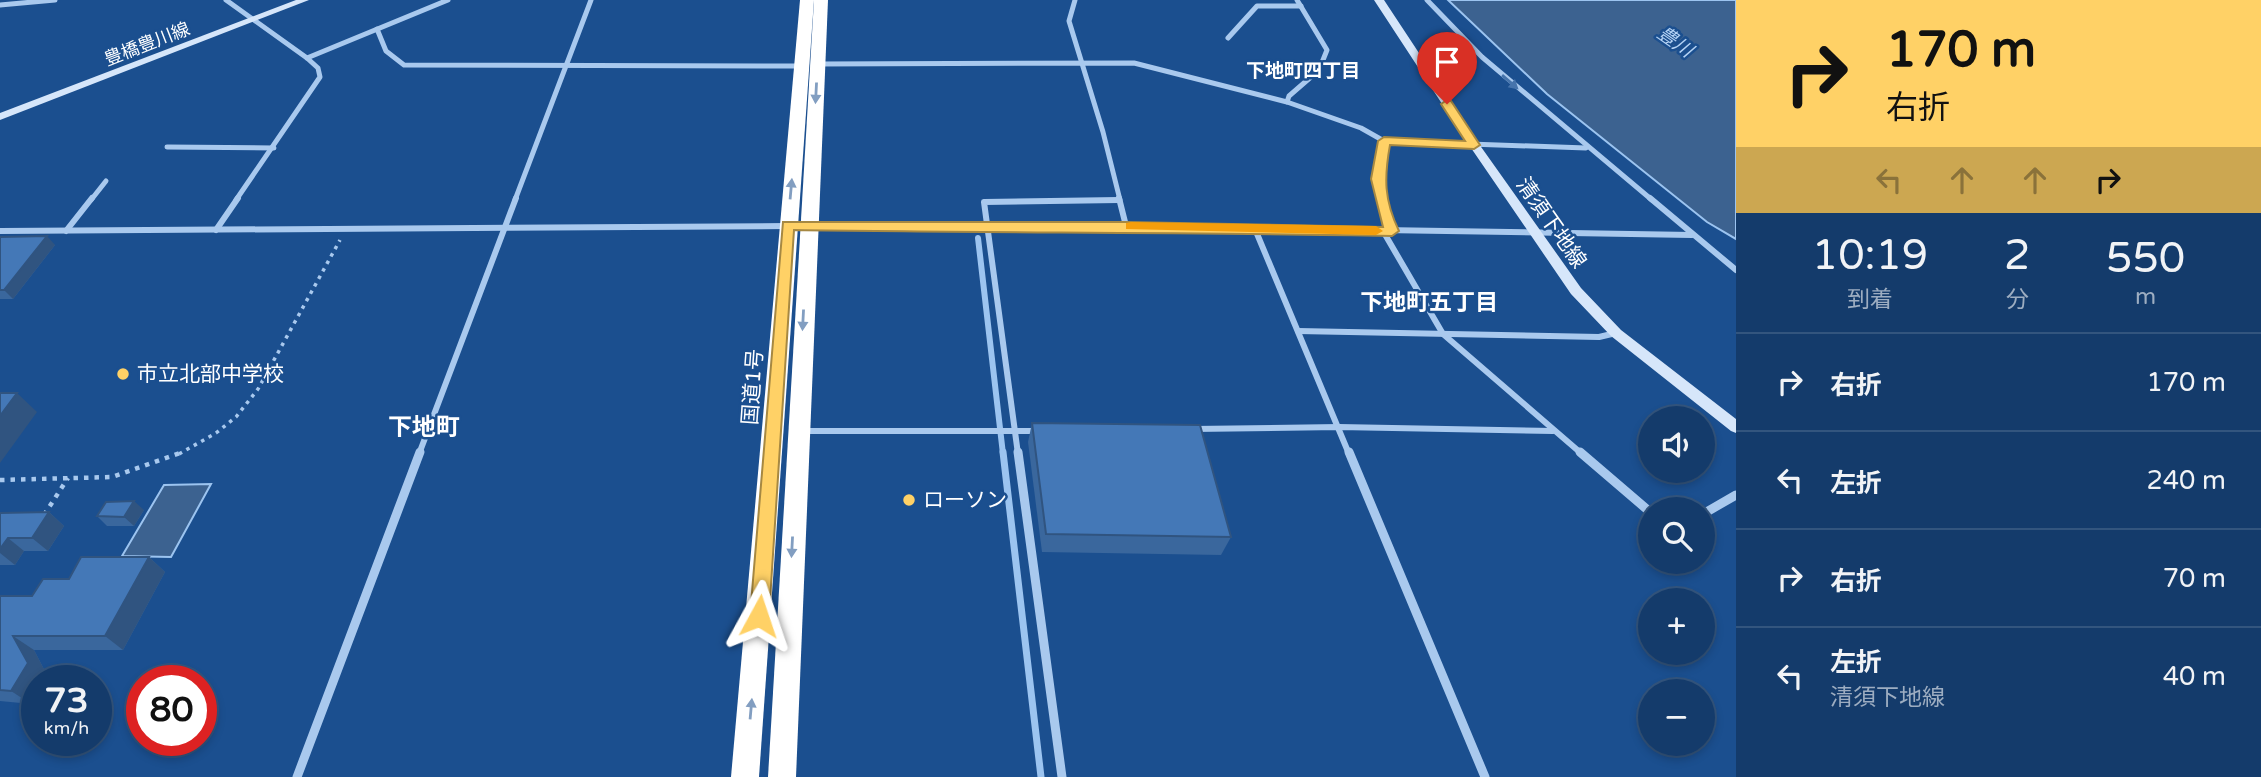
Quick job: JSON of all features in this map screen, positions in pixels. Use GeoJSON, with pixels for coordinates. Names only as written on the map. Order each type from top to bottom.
{"type":"FeatureCollection","features":[{"type":"Feature","properties":{"kind":"highway","name":"国道1号"},"geometry":{"type":"LineString","coordinates":[[807,0],[810,65]]}},
{"type":"Feature","properties":{"kind":"highway","name":"国道1号"},"geometry":{"type":"LineString","coordinates":[[745,777],[775,429],[798,226],[810,65],[821,0]]}},
{"type":"Feature","properties":{"kind":"highway","name":"国道1号"},"geometry":{"type":"LineString","coordinates":[[782,777],[797,431],[798,226]]}},
{"type":"Feature","properties":{"kind":"main road","name":"豊橋豊川線"},"geometry":{"type":"LineString","coordinates":[[0,117],[249,18],[285,0]]}},
{"type":"Feature","properties":{"kind":"main road","name":"豊橋豊川線"},"geometry":{"type":"LineString","coordinates":[[0,108],[304,0]]}},
{"type":"Feature","properties":{"kind":"main road","name":"清須下地線"},"geometry":{"type":"LineString","coordinates":[[1379,0],[1474,145],[1576,291],[1616,333],[1736,428]]}},
{"type":"Feature","properties":{"kind":"street"},"geometry":{"type":"LineString","coordinates":[[0,5],[55,0]]}},
{"type":"Feature","properties":{"kind":"street"},"geometry":{"type":"LineString","coordinates":[[216,230],[320,77],[318,68],[307,58],[226,0]]}},
{"type":"Feature","properties":{"kind":"street"},"geometry":{"type":"LineString","coordinates":[[307,58],[448,0]]}},
{"type":"Feature","properties":{"kind":"street"},"geometry":{"type":"LineString","coordinates":[[297,777],[591,0]]}},
{"type":"Feature","properties":{"kind":"street"},"geometry":{"type":"LineString","coordinates":[[1075,0],[1069,21],[1126,226]]}},
{"type":"Feature","properties":{"kind":"street"},"geometry":{"type":"LineString","coordinates":[[1287,102],[1289,96],[1318,71],[1327,50],[1297,0]]}},
{"type":"Feature","properties":{"kind":"street"},"geometry":{"type":"LineString","coordinates":[[1427,0],[1482,57],[1586,148],[1736,270]]}},
{"type":"Feature","properties":{"kind":"street"},"geometry":{"type":"LineString","coordinates":[[1228,38],[1257,6],[1301,6]]}},
{"type":"Feature","properties":{"kind":"street"},"geometry":{"type":"LineString","coordinates":[[377,29],[386,51],[404,65],[1134,63],[1287,102],[1361,128],[1384,141],[1586,148]]}},
{"type":"Feature","properties":{"kind":"street"},"geometry":{"type":"LineString","coordinates":[[1384,141],[1377,179],[1385,216],[1392,231]]}},
{"type":"Feature","properties":{"kind":"street"},"geometry":{"type":"LineString","coordinates":[[167,147],[274,148]]}},
{"type":"Feature","properties":{"kind":"street"},"geometry":{"type":"LineString","coordinates":[[66,231],[106,181]]}},
{"type":"Feature","properties":{"kind":"street"},"geometry":{"type":"LineString","coordinates":[[1062,777],[984,202],[1119,200]]}},
{"type":"Feature","properties":{"kind":"street"},"geometry":{"type":"LineString","coordinates":[[0,231],[798,226],[988,229],[1126,226],[1692,235]]}},
{"type":"Feature","properties":{"kind":"street"},"geometry":{"type":"LineString","coordinates":[[1255,229],[1485,777]]}},
{"type":"Feature","properties":{"kind":"street"},"geometry":{"type":"LineString","coordinates":[[1383,231],[1443,334],[1553,432],[1638,502]]}},
{"type":"Feature","properties":{"kind":"street"},"geometry":{"type":"LineString","coordinates":[[1298,331],[1599,337],[1616,333]]}},
{"type":"Feature","properties":{"kind":"street"},"geometry":{"type":"LineString","coordinates":[[1177,429],[1339,428],[1553,432]]}},
{"type":"Feature","properties":{"kind":"street"},"geometry":{"type":"LineString","coordinates":[[797,431],[1043,431]]}},
{"type":"Feature","properties":{"kind":"street"},"geometry":{"type":"LineString","coordinates":[[1715,507],[1736,495]]}},
{"type":"Feature","properties":{"kind":"path"},"geometry":{"type":"LineString","coordinates":[[0,480],[112,477],[181,453],[216,433],[236,417],[258,389],[346,229]]}},
{"type":"Feature","properties":{"kind":"path"},"geometry":{"type":"LineString","coordinates":[[39,522],[68,478]]}},
{"type":"Feature","properties":{"kind":"water","name":"豊川"},"geometry":{"type":"Polygon","coordinates":[[[1448,0],[1736,0],[1736,239],[1707,222],[1547,94],[1448,0]]]}},
{"type":"Feature","properties":{"kind":"water"},"geometry":{"type":"Polygon","coordinates":[[[211,484],[171,557],[122,556],[164,485],[211,484]]]}},
{"type":"Feature","properties":{"kind":"building"},"geometry":{"type":"Polygon","coordinates":[[[47,236],[4,290],[0,290],[0,237],[47,236]]]}},
{"type":"Feature","properties":{"kind":"building"},"geometry":{"type":"Polygon","coordinates":[[[0,393],[17,393],[0,416],[0,393]]]}},
{"type":"Feature","properties":{"kind":"building"},"geometry":{"type":"Polygon","coordinates":[[[1032,423],[1200,425],[1231,537],[1046,534],[1032,423]]]}},
{"type":"Feature","properties":{"kind":"building"},"geometry":{"type":"Polygon","coordinates":[[[134,501],[124,517],[97,516],[106,502],[134,501]]]}},
{"type":"Feature","properties":{"kind":"building"},"geometry":{"type":"Polygon","coordinates":[[[49,512],[32,538],[8,538],[0,549],[0,513],[49,512]]]}},
{"type":"Feature","properties":{"kind":"building"},"geometry":{"type":"Polygon","coordinates":[[[81,557],[149,557],[105,636],[13,636],[28,663],[21,665],[21,675],[11,691],[0,690],[0,596],[32,596],[43,579],[69,579],[81,557]]]}},
{"type":"Feature","properties":{"kind":"waterway"},"geometry":{"type":"LineString","coordinates":[[978,238],[1003,454]]}},
{"type":"Feature","properties":{"kind":"waterway"},"geometry":{"type":"LineString","coordinates":[[1003,452],[1041,777]]}},
{"type":"Feature","properties":{"kind":"slow traffic"},"geometry":{"type":"LineString","coordinates":[[1131,226],[1376,231]]}},
{"type":"Feature","properties":{"kind":"place","name":"市立北部中学校"},"geometry":{"type":"Point","coordinates":[123,374]}},
{"type":"Feature","properties":{"kind":"place","name":"ローソン"},"geometry":{"type":"Point","coordinates":[909,500]}},
{"type":"Feature","properties":{"kind":"district","name":"下地町四丁目"},"geometry":{"type":"Point","coordinates":[1303,71]}},
{"type":"Feature","properties":{"kind":"district","name":"下地町五丁目"},"geometry":{"type":"Point","coordinates":[1429,303]}},
{"type":"Feature","properties":{"kind":"district","name":"下地町"},"geometry":{"type":"Point","coordinates":[424,427]}},
{"type":"Feature","properties":{"kind":"route"},"geometry":{"type":"LineString","coordinates":[[759,616],[788,226],[988,229],[1126,226],[1392,231],[1385,216],[1377,179],[1384,141],[1474,145],[1447,104]]}}]}
